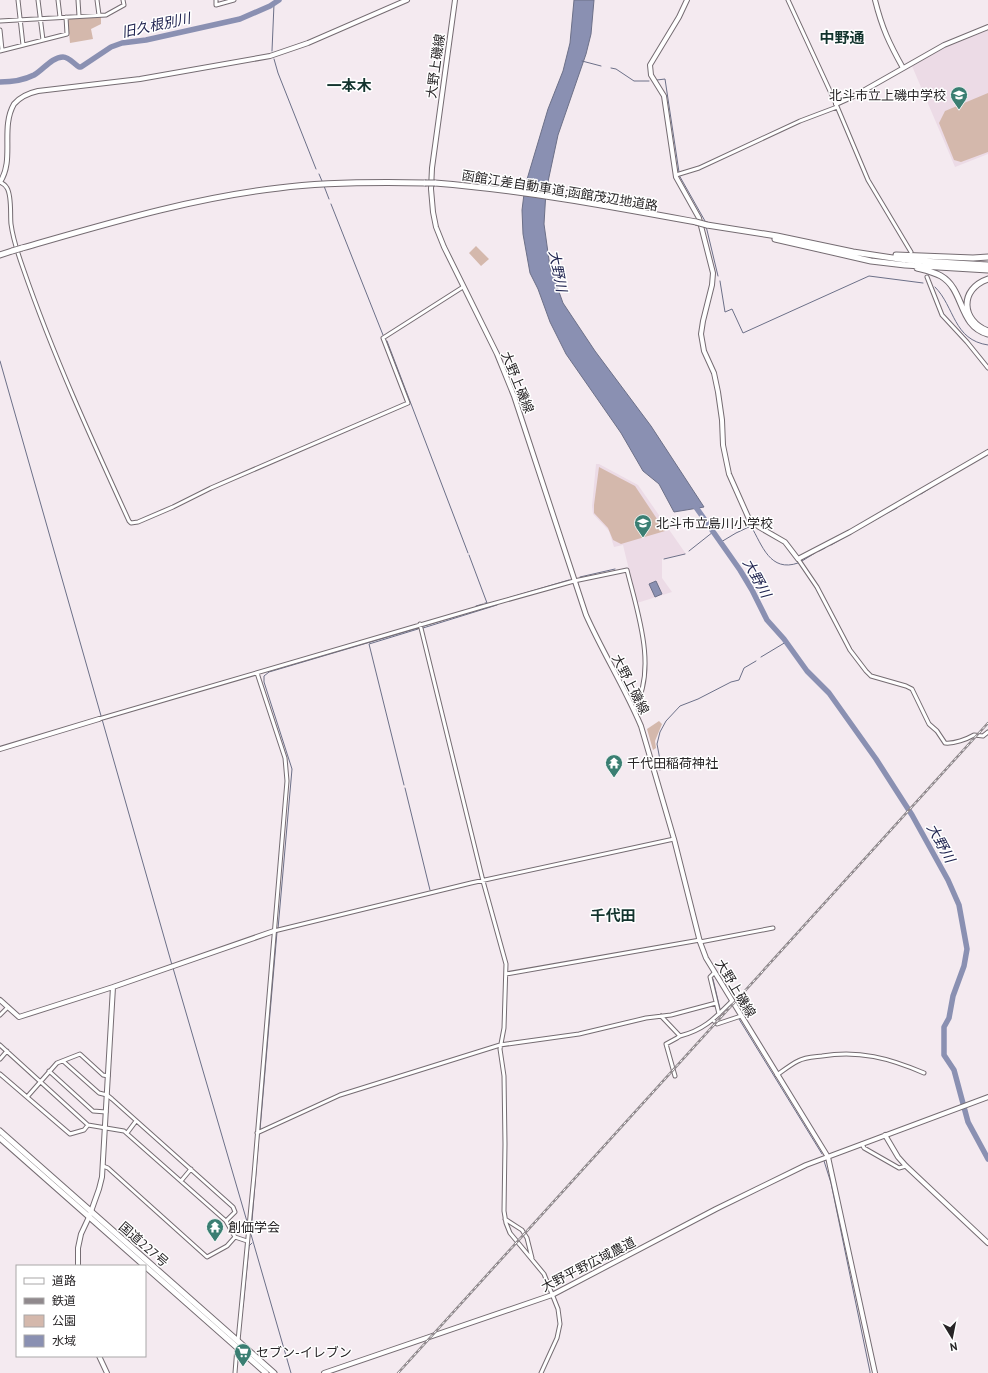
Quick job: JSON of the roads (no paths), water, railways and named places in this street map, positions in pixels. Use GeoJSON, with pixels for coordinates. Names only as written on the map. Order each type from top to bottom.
{"type":"FeatureCollection","features":[{"type":"Feature","properties":{"kind":"highway","name":"函館江差自動車道;函館茂辺地道路"},"geometry":{"type":"LineString","coordinates":[[0,255],[98,226],[161,209],[206,199],[279,188],[325,184],[380,182],[435,183],[495,188],[579,201],[777,236],[853,252],[906,260],[988,265]]}},
{"type":"Feature","properties":{"kind":"highway","name":"函館江差自動車道;函館茂辺地道路"},"geometry":{"type":"LineString","coordinates":[[739,230],[863,260],[905,265],[988,270]]}},
{"type":"Feature","properties":{"kind":"highway"},"geometry":{"type":"LineString","coordinates":[[853,252],[907,256],[988,257]]}},
{"type":"Feature","properties":{"kind":"highway"},"geometry":{"type":"LineString","coordinates":[[905,265],[942,276],[952,288],[969,322],[981,333],[988,334]]}},
{"type":"Feature","properties":{"kind":"highway"},"geometry":{"type":"LineString","coordinates":[[988,279],[976,286],[968,297],[967,304],[968,312],[972,320],[981,329],[988,331]]}},
{"type":"Feature","properties":{"kind":"highway","name":"国道227号"},"geometry":{"type":"LineString","coordinates":[[0,1131],[266,1373]]}},
{"type":"Feature","properties":{"kind":"highway","name":"国道227号"},"geometry":{"type":"LineString","coordinates":[[0,1138],[274,1373]]}},
{"type":"Feature","properties":{"kind":"street"},"geometry":{"type":"LineString","coordinates":[[18,0],[23,45]]}},
{"type":"Feature","properties":{"kind":"street"},"geometry":{"type":"LineString","coordinates":[[38,0],[43,40]]}},
{"type":"Feature","properties":{"kind":"street"},"geometry":{"type":"LineString","coordinates":[[58,0],[60,17]]}},
{"type":"Feature","properties":{"kind":"street"},"geometry":{"type":"LineString","coordinates":[[78,0],[79,16]]}},
{"type":"Feature","properties":{"kind":"street"},"geometry":{"type":"LineString","coordinates":[[97,0],[99,15]]}},
{"type":"Feature","properties":{"kind":"street"},"geometry":{"type":"LineString","coordinates":[[0,21],[106,15],[124,5],[123,0]]}},
{"type":"Feature","properties":{"kind":"street"},"geometry":{"type":"LineString","coordinates":[[216,0],[216,5],[234,0]]}},
{"type":"Feature","properties":{"kind":"street"},"geometry":{"type":"LineString","coordinates":[[407,0],[308,43],[275,55],[140,79],[38,91],[29,94],[17,101],[12,106],[5,119],[3,131],[5,169],[0,182],[7,188],[9,194],[11,224],[14,240],[50,341],[86,426],[131,523],[138,522],[173,507],[211,488],[408,403],[383,338],[463,287]]}},
{"type":"Feature","properties":{"kind":"street","name":"大野上磯線"},"geometry":{"type":"LineString","coordinates":[[454,0],[432,168],[432,212],[436,227],[444,247],[496,354],[514,396],[586,615],[634,709],[646,739],[674,839],[700,941],[706,958],[828,1157],[875,1373]]}},
{"type":"Feature","properties":{"kind":"street"},"geometry":{"type":"LineString","coordinates":[[687,0],[679,17],[650,66],[651,74],[664,96],[678,181],[699,218],[713,273],[712,285],[701,334],[704,351],[714,372],[722,420],[723,445],[729,474],[749,519],[759,527],[785,542],[817,587],[853,654],[871,676],[912,689],[929,724],[945,743],[970,738],[974,735],[983,736],[988,732]]}},
{"type":"Feature","properties":{"kind":"street"},"geometry":{"type":"LineString","coordinates":[[788,0],[836,105],[868,180],[911,252]]}},
{"type":"Feature","properties":{"kind":"street"},"geometry":{"type":"LineString","coordinates":[[875,0],[881,23],[890,46],[903,68]]}},
{"type":"Feature","properties":{"kind":"street"},"geometry":{"type":"LineString","coordinates":[[0,30],[1,50],[67,34],[66,17]]}},
{"type":"Feature","properties":{"kind":"street"},"geometry":{"type":"LineString","coordinates":[[678,174],[699,168],[728,156],[836,105],[956,39],[988,27]]}},
{"type":"Feature","properties":{"kind":"street"},"geometry":{"type":"LineString","coordinates":[[927,277],[942,315],[988,368]]}},
{"type":"Feature","properties":{"kind":"street"},"geometry":{"type":"LineString","coordinates":[[798,559],[850,532],[988,452]]}},
{"type":"Feature","properties":{"kind":"street"},"geometry":{"type":"LineString","coordinates":[[0,749],[420,624],[574,581],[627,570],[642,630],[645,666],[645,679],[634,709]]}},
{"type":"Feature","properties":{"kind":"street"},"geometry":{"type":"LineString","coordinates":[[420,624],[483,881],[505,960],[506,974],[504,1028],[500,1045],[500,1058],[504,1076],[506,1144],[505,1219],[510,1233],[544,1274],[558,1309],[560,1319],[560,1329],[541,1373]]}},
{"type":"Feature","properties":{"kind":"street"},"geometry":{"type":"LineString","coordinates":[[235,1373],[259,1132],[287,772],[285,758],[258,673]]}},
{"type":"Feature","properties":{"kind":"street"},"geometry":{"type":"LineString","coordinates":[[0,1000],[20,1017],[170,968],[274,931],[483,881],[674,839]]}},
{"type":"Feature","properties":{"kind":"street"},"geometry":{"type":"LineString","coordinates":[[506,974],[773,928]]}},
{"type":"Feature","properties":{"kind":"street"},"geometry":{"type":"LineString","coordinates":[[714,973],[710,977],[718,1014]]}},
{"type":"Feature","properties":{"kind":"street"},"geometry":{"type":"LineString","coordinates":[[78,1265],[79,1242],[81,1234],[101,1184],[112,987]]}},
{"type":"Feature","properties":{"kind":"street"},"geometry":{"type":"LineString","coordinates":[[675,1076],[666,1044],[680,1036],[698,1030],[713,1020],[732,1001]]}},
{"type":"Feature","properties":{"kind":"street"},"geometry":{"type":"LineString","coordinates":[[259,1132],[340,1095],[500,1045],[579,1034],[716,1003]]}},
{"type":"Feature","properties":{"kind":"street"},"geometry":{"type":"LineString","coordinates":[[0,1015],[8,1007]]}},
{"type":"Feature","properties":{"kind":"street"},"geometry":{"type":"LineString","coordinates":[[661,1016],[680,1036]]}},
{"type":"Feature","properties":{"kind":"street"},"geometry":{"type":"LineString","coordinates":[[713,1020],[717,1024],[741,1016]]}},
{"type":"Feature","properties":{"kind":"street"},"geometry":{"type":"LineString","coordinates":[[0,1045],[88,1125],[124,1131],[127,1133],[226,1221],[235,1237],[247,1241]]}},
{"type":"Feature","properties":{"kind":"street"},"geometry":{"type":"LineString","coordinates":[[0,1059],[7,1051]]}},
{"type":"Feature","properties":{"kind":"street"},"geometry":{"type":"LineString","coordinates":[[777,1075],[797,1061],[805,1058],[845,1053],[858,1053],[894,1061],[924,1073]]}},
{"type":"Feature","properties":{"kind":"street"},"geometry":{"type":"LineString","coordinates":[[27,1097],[57,1063],[80,1054],[103,1075],[108,1076]]}},
{"type":"Feature","properties":{"kind":"street"},"geometry":{"type":"LineString","coordinates":[[63,1061],[99,1093],[107,1095],[234,1207],[235,1212],[226,1221]]}},
{"type":"Feature","properties":{"kind":"street"},"geometry":{"type":"LineString","coordinates":[[49,1071],[94,1111],[106,1112]]}},
{"type":"Feature","properties":{"kind":"street"},"geometry":{"type":"LineString","coordinates":[[0,1074],[70,1134],[84,1130],[88,1125]]}},
{"type":"Feature","properties":{"kind":"street"},"geometry":{"type":"LineString","coordinates":[[828,1157],[988,1096]]}},
{"type":"Feature","properties":{"kind":"street"},"geometry":{"type":"LineString","coordinates":[[127,1133],[136,1121]]}},
{"type":"Feature","properties":{"kind":"street"},"geometry":{"type":"LineString","coordinates":[[885,1135],[898,1157],[906,1166],[988,1243]]}},
{"type":"Feature","properties":{"kind":"street"},"geometry":{"type":"LineString","coordinates":[[862,1144],[864,1148],[899,1168],[906,1166]]}},
{"type":"Feature","properties":{"kind":"street","name":"大野平野広域農道"},"geometry":{"type":"LineString","coordinates":[[324,1373],[552,1295],[736,1199],[806,1165],[828,1157]]}},
{"type":"Feature","properties":{"kind":"street"},"geometry":{"type":"LineString","coordinates":[[103,1166],[108,1168],[207,1257],[227,1246],[235,1237]]}},
{"type":"Feature","properties":{"kind":"street"},"geometry":{"type":"LineString","coordinates":[[181,1181],[191,1169]]}},
{"type":"Feature","properties":{"kind":"street"},"geometry":{"type":"LineString","coordinates":[[505,1219],[522,1230],[527,1238],[532,1260]]}},
{"type":"Feature","properties":{"kind":"street"},"geometry":{"type":"LineString","coordinates":[[99,1357],[107,1373]]}},
{"type":"Feature","properties":{"kind":"water"},"geometry":{"type":"Polygon","coordinates":[[[574,0],[594,0],[591,34],[586,54],[558,135],[546,191],[544,224],[550,267],[563,303],[595,351],[651,426],[704,507],[674,512],[659,484],[643,471],[621,433],[566,354],[550,322],[538,289],[530,273],[523,234],[522,210],[525,186],[548,109],[563,71],[570,43],[574,0]]]}},
{"type":"Feature","properties":{"kind":"water"},"geometry":{"type":"Polygon","coordinates":[[[656,581],[662,594],[655,597],[649,584],[656,581]]]}},
{"type":"Feature","properties":{"kind":"waterway","name":"旧久根別川"},"geometry":{"type":"LineString","coordinates":[[0,82],[9,82],[30,77],[51,61],[63,57],[81,67],[111,47],[122,43],[146,40],[240,19],[270,6],[279,0]]}},
{"type":"Feature","properties":{"kind":"waterway"},"geometry":{"type":"LineString","coordinates":[[272,51],[274,4]]}},
{"type":"Feature","properties":{"kind":"waterway"},"geometry":{"type":"LineString","coordinates":[[274,59],[278,73],[316,169]]}},
{"type":"Feature","properties":{"kind":"waterway"},"geometry":{"type":"LineString","coordinates":[[582,61],[601,66]]}},
{"type":"Feature","properties":{"kind":"waterway"},"geometry":{"type":"LineString","coordinates":[[611,68],[616,69],[634,81],[649,81]]}},
{"type":"Feature","properties":{"kind":"waterway"},"geometry":{"type":"LineString","coordinates":[[657,80],[665,79],[679,172]]}},
{"type":"Feature","properties":{"kind":"waterway"},"geometry":{"type":"LineString","coordinates":[[319,174],[322,181]]}},
{"type":"Feature","properties":{"kind":"waterway"},"geometry":{"type":"LineString","coordinates":[[679,175],[705,221]]}},
{"type":"Feature","properties":{"kind":"waterway"},"geometry":{"type":"LineString","coordinates":[[324,186],[329,199]]}},
{"type":"Feature","properties":{"kind":"waterway"},"geometry":{"type":"LineString","coordinates":[[331,204],[383,335]]}},
{"type":"Feature","properties":{"kind":"waterway"},"geometry":{"type":"LineString","coordinates":[[706,226],[718,276]]}},
{"type":"Feature","properties":{"kind":"waterway"},"geometry":{"type":"LineString","coordinates":[[720,281],[725,312],[732,309],[743,333],[869,276],[923,283]]}},
{"type":"Feature","properties":{"kind":"waterway"},"geometry":{"type":"LineString","coordinates":[[935,287],[942,295],[961,330],[976,342],[988,345]]}},
{"type":"Feature","properties":{"kind":"waterway"},"geometry":{"type":"LineString","coordinates":[[387,341],[468,553]]}},
{"type":"Feature","properties":{"kind":"waterway"},"geometry":{"type":"LineString","coordinates":[[0,361],[172,965]]}},
{"type":"Feature","properties":{"kind":"waterway"},"geometry":{"type":"LineString","coordinates":[[938,483],[949,477]]}},
{"type":"Feature","properties":{"kind":"waterway"},"geometry":{"type":"LineString","coordinates":[[921,494],[932,487]]}},
{"type":"Feature","properties":{"kind":"waterway"},"geometry":{"type":"LineString","coordinates":[[903,504],[915,497]]}},
{"type":"Feature","properties":{"kind":"waterway","name":"大野川"},"geometry":{"type":"LineString","coordinates":[[693,503],[740,570],[767,620],[784,639],[807,671],[829,693],[876,759],[912,815],[948,880],[959,905],[967,949],[964,966],[953,996],[949,1018],[944,1027],[944,1055],[954,1070],[968,1122],[988,1159]]}},
{"type":"Feature","properties":{"kind":"waterway"},"geometry":{"type":"LineString","coordinates":[[887,513],[897,508]]}},
{"type":"Feature","properties":{"kind":"waterway"},"geometry":{"type":"LineString","coordinates":[[866,525],[882,516]]}},
{"type":"Feature","properties":{"kind":"waterway"},"geometry":{"type":"LineString","coordinates":[[721,542],[751,526],[763,549],[774,561],[780,564],[788,565],[798,563]]}},
{"type":"Feature","properties":{"kind":"waterway"},"geometry":{"type":"LineString","coordinates":[[689,551],[713,532]]}},
{"type":"Feature","properties":{"kind":"waterway"},"geometry":{"type":"LineString","coordinates":[[831,545],[845,537]]}},
{"type":"Feature","properties":{"kind":"waterway"},"geometry":{"type":"LineString","coordinates":[[819,551],[825,548]]}},
{"type":"Feature","properties":{"kind":"waterway"},"geometry":{"type":"LineString","coordinates":[[802,561],[815,553]]}},
{"type":"Feature","properties":{"kind":"waterway"},"geometry":{"type":"LineString","coordinates":[[664,559],[685,554]]}},
{"type":"Feature","properties":{"kind":"waterway"},"geometry":{"type":"LineString","coordinates":[[469,555],[487,603],[485,603]]}},
{"type":"Feature","properties":{"kind":"waterway"},"geometry":{"type":"LineString","coordinates":[[580,577],[615,569]]}},
{"type":"Feature","properties":{"kind":"waterway"},"geometry":{"type":"LineString","coordinates":[[498,601],[569,580]]}},
{"type":"Feature","properties":{"kind":"waterway"},"geometry":{"type":"LineString","coordinates":[[476,606],[483,604]]}},
{"type":"Feature","properties":{"kind":"waterway"},"geometry":{"type":"LineString","coordinates":[[423,628],[497,605]]}},
{"type":"Feature","properties":{"kind":"waterway"},"geometry":{"type":"LineString","coordinates":[[424,626],[474,611]]}},
{"type":"Feature","properties":{"kind":"waterway"},"geometry":{"type":"LineString","coordinates":[[278,929],[292,769],[264,682],[264,676],[269,672],[418,628]]}},
{"type":"Feature","properties":{"kind":"waterway"},"geometry":{"type":"LineString","coordinates":[[404,785],[369,644],[418,629]]}},
{"type":"Feature","properties":{"kind":"waterway"},"geometry":{"type":"LineString","coordinates":[[761,657],[786,642]]}},
{"type":"Feature","properties":{"kind":"waterway"},"geometry":{"type":"LineString","coordinates":[[660,770],[661,765],[657,744],[660,732],[666,721],[680,706],[698,699],[731,682],[739,680],[744,668],[756,661]]}},
{"type":"Feature","properties":{"kind":"waterway"},"geometry":{"type":"LineString","coordinates":[[405,788],[430,890]]}},
{"type":"Feature","properties":{"kind":"waterway"},"geometry":{"type":"LineString","coordinates":[[260,1130],[277,932]]}},
{"type":"Feature","properties":{"kind":"waterway"},"geometry":{"type":"LineString","coordinates":[[173,968],[248,1225]]}},
{"type":"Feature","properties":{"kind":"waterway"},"geometry":{"type":"LineString","coordinates":[[713,979],[720,1009]]}},
{"type":"Feature","properties":{"kind":"waterway"},"geometry":{"type":"LineString","coordinates":[[739,1019],[822,1154]]}},
{"type":"Feature","properties":{"kind":"waterway"},"geometry":{"type":"LineString","coordinates":[[252,1221],[259,1134]]}},
{"type":"Feature","properties":{"kind":"waterway"},"geometry":{"type":"LineString","coordinates":[[824,1161],[831,1183],[870,1373]]}},
{"type":"Feature","properties":{"kind":"waterway"},"geometry":{"type":"LineString","coordinates":[[250,1231],[291,1373]]}},
{"type":"Feature","properties":{"kind":"waterway"},"geometry":{"type":"LineString","coordinates":[[243,1307],[249,1246],[252,1243]]}},
{"type":"Feature","properties":{"kind":"railway"},"geometry":{"type":"LineString","coordinates":[[398,1373],[988,723]]}},
{"type":"Feature","properties":{"kind":"place","name":"北斗市立上磯中学校"},"geometry":{"type":"Point","coordinates":[959,110]}},
{"type":"Feature","properties":{"kind":"place","name":"北斗市立島川小学校"},"geometry":{"type":"Point","coordinates":[643,538]}},
{"type":"Feature","properties":{"kind":"place","name":"千代田稲荷神社"},"geometry":{"type":"Point","coordinates":[614,778]}},
{"type":"Feature","properties":{"kind":"place","name":"創価学会"},"geometry":{"type":"Point","coordinates":[215,1242]}},
{"type":"Feature","properties":{"kind":"place","name":"セブン-イレブン"},"geometry":{"type":"Point","coordinates":[243,1367]}},
{"type":"Feature","properties":{"kind":"district","name":"中野通"},"geometry":{"type":"Point","coordinates":[842,38]}},
{"type":"Feature","properties":{"kind":"district","name":"一本木"},"geometry":{"type":"Point","coordinates":[349,86]}},
{"type":"Feature","properties":{"kind":"district","name":"千代田"},"geometry":{"type":"Point","coordinates":[613,916]}}]}
